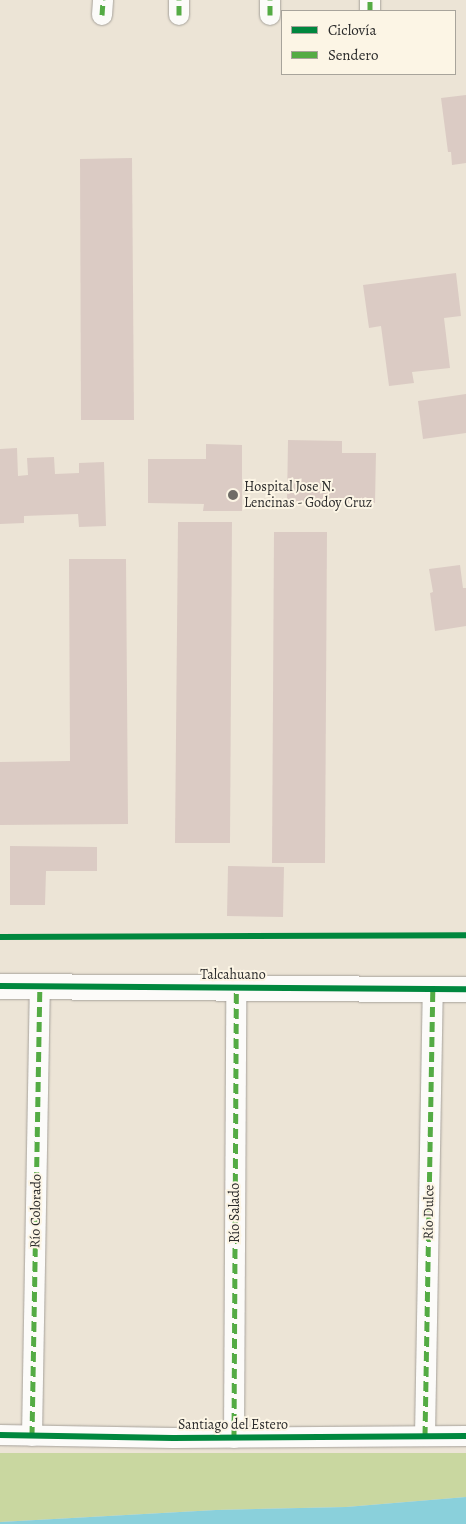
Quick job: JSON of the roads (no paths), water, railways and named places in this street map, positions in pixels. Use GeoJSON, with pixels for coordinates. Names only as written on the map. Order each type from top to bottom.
{"type":"FeatureCollection","features":[{"type":"Feature","properties":{"kind":"street","name":"Talcahuano"},"geometry":{"type":"LineString","coordinates":[[0,986],[466,989]]}},
{"type":"Feature","properties":{"kind":"street","name":"Río Colorado"},"geometry":{"type":"LineString","coordinates":[[32,1436],[40,986]]}},
{"type":"Feature","properties":{"kind":"street","name":"Río Salado"},"geometry":{"type":"LineString","coordinates":[[234,1438],[236,987]]}},
{"type":"Feature","properties":{"kind":"street","name":"Río Dulce"},"geometry":{"type":"LineString","coordinates":[[425,1436],[432,989]]}},
{"type":"Feature","properties":{"kind":"street","name":"Santiago del Estero"},"geometry":{"type":"LineString","coordinates":[[0,1435],[234,1438],[466,1436]]}},
{"type":"Feature","properties":{"kind":"water"},"geometry":{"type":"Polygon","coordinates":[[[466,1497],[466,1524],[0,1524],[0,1522],[216,1510],[346,1507],[466,1497]]]}},
{"type":"Feature","properties":{"kind":"place","name":"Hospital Jose N. Lencinas - Godoy Cruz"},"geometry":{"type":"Point","coordinates":[233,495]}}]}
